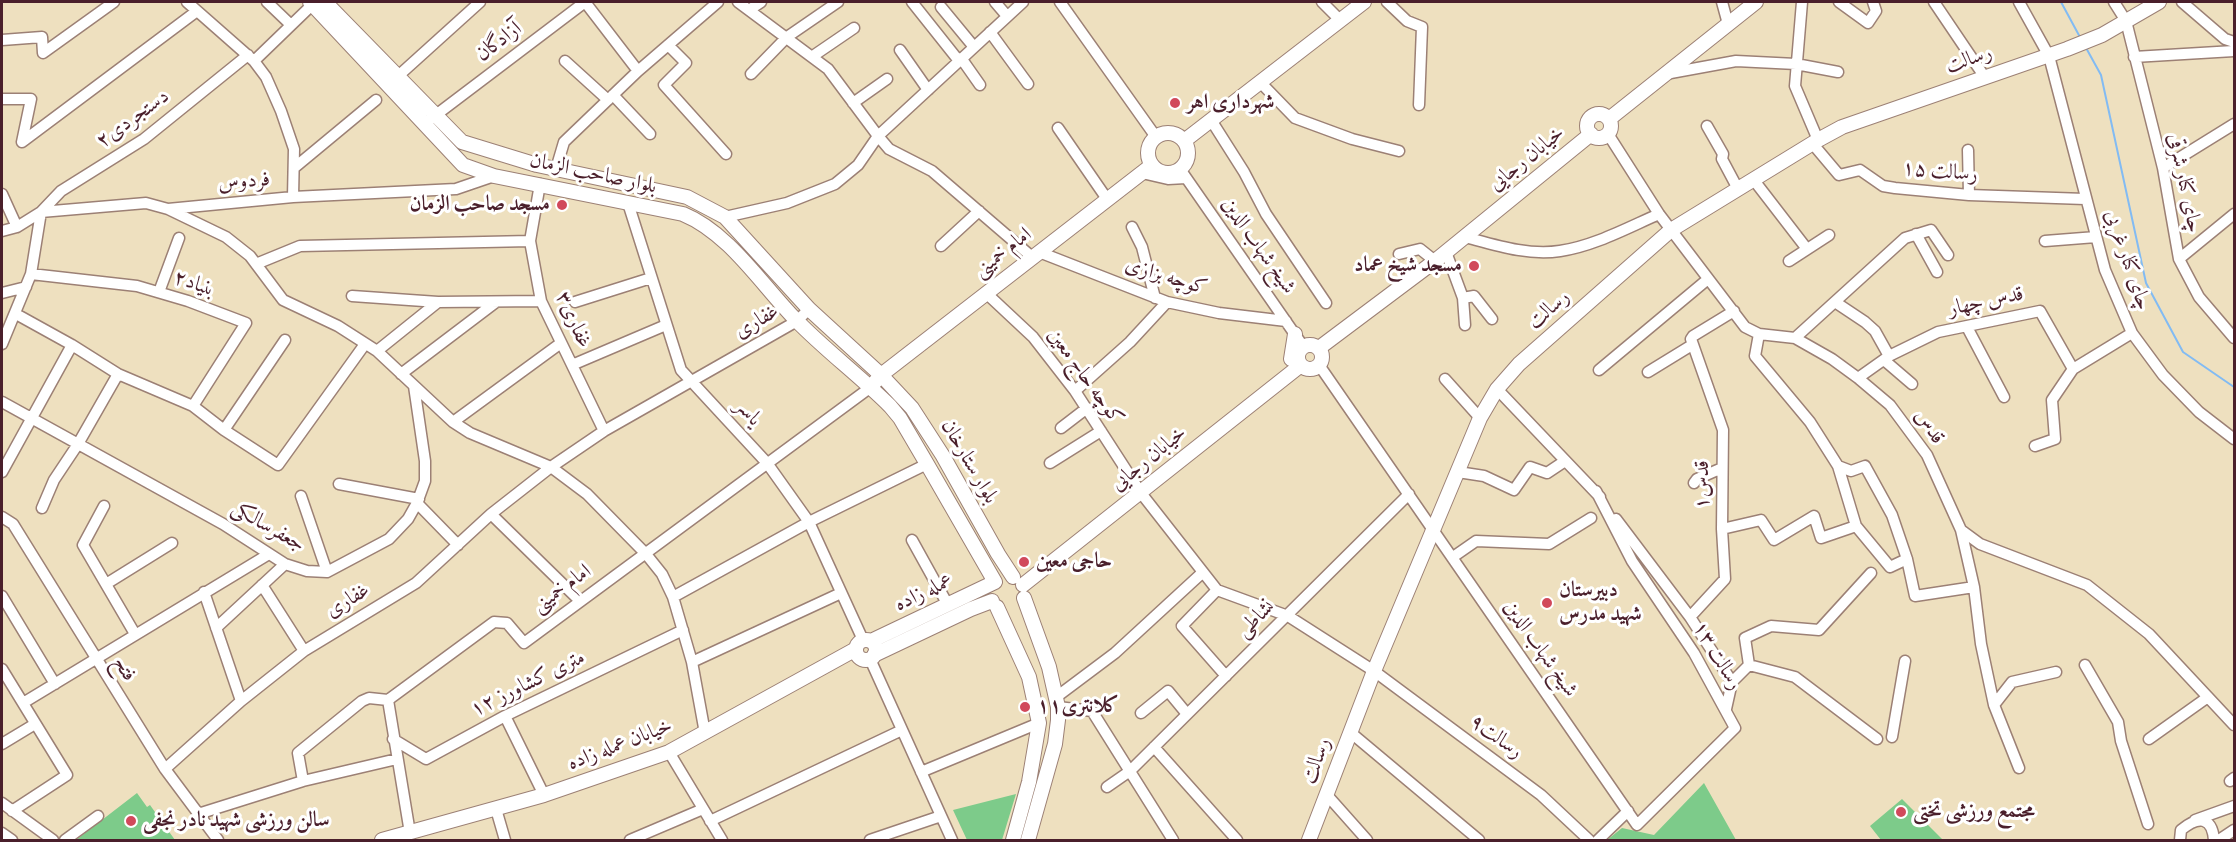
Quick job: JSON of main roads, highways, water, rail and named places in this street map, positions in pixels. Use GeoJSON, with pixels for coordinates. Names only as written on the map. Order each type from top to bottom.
{"type":"FeatureCollection","features":[{"type":"Feature","properties":{"kind":"main road","name":"بلوار صاحب الزمان"},"geometry":{"type":"LineString","coordinates":[[316,2],[397,77],[462,142],[556,169],[687,197],[725,218],[809,309],[881,375]]}},
{"type":"Feature","properties":{"kind":"main road","name":"بلوار صاحب الزمان"},"geometry":{"type":"LineString","coordinates":[[316,2],[463,165],[494,176],[683,214],[698,220],[715,232],[797,321],[871,387]]}},
{"type":"Feature","properties":{"kind":"main road"},"geometry":{"type":"LineString","coordinates":[[1184,141],[1364,2]]}},
{"type":"Feature","properties":{"kind":"main road"},"geometry":{"type":"LineString","coordinates":[[1609,119],[1756,2]]}},
{"type":"Feature","properties":{"kind":"main road","name":"رسالت"},"geometry":{"type":"LineString","coordinates":[[1309,840],[1374,671],[1480,418],[1497,389],[1519,364],[1671,230],[1815,142],[1842,127],[1984,76],[2049,56],[2102,35],[2159,2]]}},
{"type":"Feature","properties":{"kind":"main road"},"geometry":{"type":"LineString","coordinates":[[1599,114],[1609,119],[1611,126],[1608,134],[1598,138],[1590,134],[1587,123],[1592,117],[1599,114]]}},
{"type":"Feature","properties":{"kind":"main road"},"geometry":{"type":"LineString","coordinates":[[1167,133],[1184,141],[1188,153],[1183,173],[1147,169],[1149,147],[1156,137],[1167,133]]}},
{"type":"Feature","properties":{"kind":"main road","name":"خیابان رجایی"},"geometry":{"type":"LineString","coordinates":[[1319,348],[1440,257],[1590,134]]}},
{"type":"Feature","properties":{"kind":"main road","name":"امام خمینی"},"geometry":{"type":"LineString","coordinates":[[871,387],[881,375],[986,292],[1147,169]]}},
{"type":"Feature","properties":{"kind":"main road"},"geometry":{"type":"LineString","coordinates":[[1289,373],[1295,334]]}},
{"type":"Feature","properties":{"kind":"main road"},"geometry":{"type":"LineString","coordinates":[[1310,344],[1319,348],[1323,357],[1319,365],[1310,369],[1301,365],[1298,357],[1303,346],[1310,344]]}},
{"type":"Feature","properties":{"kind":"main road","name":"خیابان رجایی"},"geometry":{"type":"LineString","coordinates":[[1020,587],[1301,365]]}},
{"type":"Feature","properties":{"kind":"main road","name":"بلوار ستارخان"},"geometry":{"type":"LineString","coordinates":[[881,375],[912,408],[1020,587],[1049,667],[1056,703],[1055,744],[1032,838]]}},
{"type":"Feature","properties":{"kind":"main road","name":"بلوار ستارخان"},"geometry":{"type":"LineString","coordinates":[[871,387],[900,418],[995,582]]}},
{"type":"Feature","properties":{"kind":"main road"},"geometry":{"type":"LineString","coordinates":[[994,604],[1003,610],[1016,609],[1020,587],[1006,576],[995,582],[991,588],[994,604],[1029,677],[1039,723],[1029,782],[1013,840]]}},
{"type":"Feature","properties":{"kind":"main road","name":"عمله زاده"},"geometry":{"type":"LineString","coordinates":[[867,649],[995,582]]}},
{"type":"Feature","properties":{"kind":"main road","name":"عمله زاده"},"geometry":{"type":"LineString","coordinates":[[867,649],[971,609],[994,604]]}},
{"type":"Feature","properties":{"kind":"main road","name":"خیابان عمله زاده"},"geometry":{"type":"LineString","coordinates":[[382,840],[544,795],[669,752],[867,649]]}},
{"type":"Feature","properties":{"kind":"waterway"},"geometry":{"type":"LineString","coordinates":[[2061,2],[2081,39]]}},
{"type":"Feature","properties":{"kind":"waterway"},"geometry":{"type":"LineString","coordinates":[[2085,46],[2101,75],[2146,283],[2183,352],[2234,387]]}},
{"type":"Feature","properties":{"kind":"place","name":"شهرداری اهر"},"geometry":{"type":"Point","coordinates":[1175,103]}},
{"type":"Feature","properties":{"kind":"place","name":"مسجد صاحب الزمان"},"geometry":{"type":"Point","coordinates":[562,205]}},
{"type":"Feature","properties":{"kind":"place","name":"مسجد شیخ عماد"},"geometry":{"type":"Point","coordinates":[1474,266]}},
{"type":"Feature","properties":{"kind":"place","name":"حاجی معین"},"geometry":{"type":"Point","coordinates":[1024,562]}},
{"type":"Feature","properties":{"kind":"place","name":"دبیرستان شهید مدرس"},"geometry":{"type":"Point","coordinates":[1547,603]}},
{"type":"Feature","properties":{"kind":"place","name":"کلانتری۱۱"},"geometry":{"type":"Point","coordinates":[1025,707]}},
{"type":"Feature","properties":{"kind":"place","name":"مجتمع ورزشی تختی"},"geometry":{"type":"Point","coordinates":[1901,812]}},
{"type":"Feature","properties":{"kind":"place","name":"سالن ورزشی شهید نادر نجفی"},"geometry":{"type":"Point","coordinates":[131,821]}}]}
